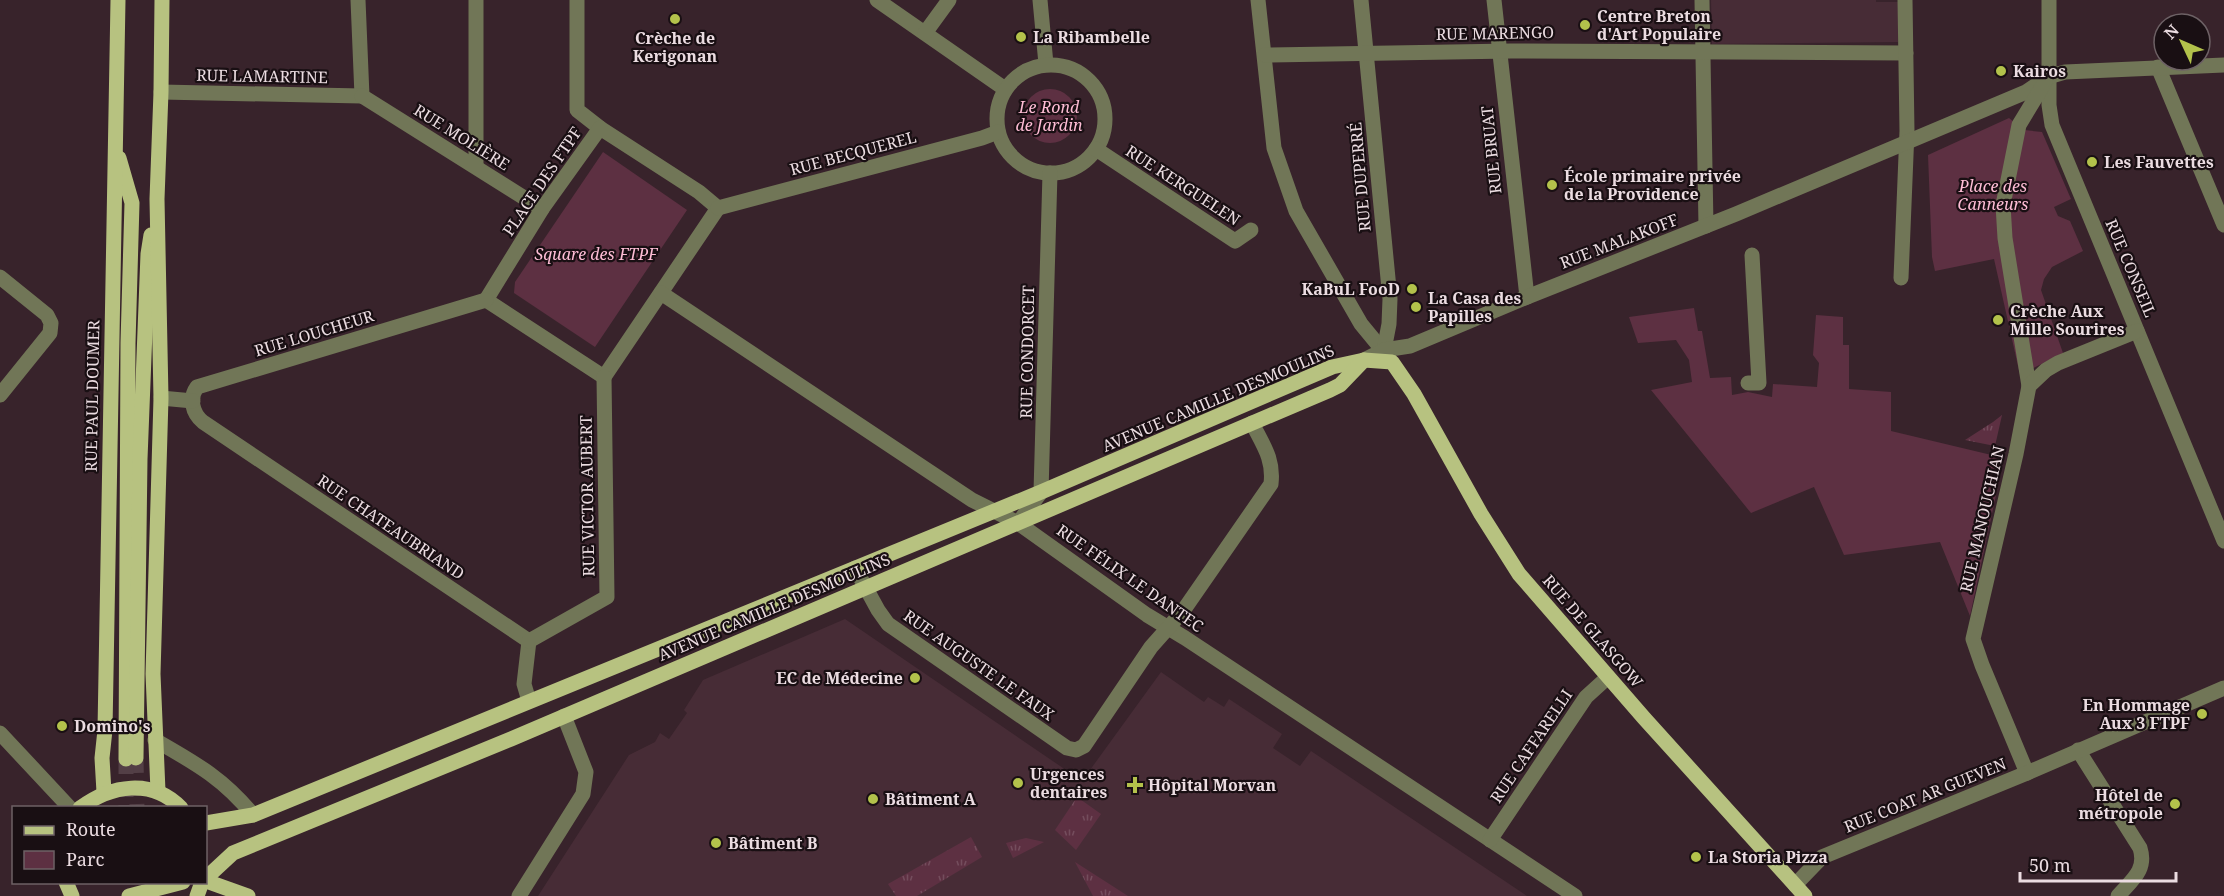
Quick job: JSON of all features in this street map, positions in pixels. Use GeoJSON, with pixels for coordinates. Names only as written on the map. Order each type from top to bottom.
{"type":"FeatureCollection","features":[{"type":"Feature","properties":{"kind":"main road","name":"RUE PAUL DOUMER"},"geometry":{"type":"LineString","coordinates":[[104,792],[102,758],[105,730],[118,0]]}},
{"type":"Feature","properties":{"kind":"main road"},"geometry":{"type":"LineString","coordinates":[[158,791],[153,674],[161,398],[157,199],[162,0]]}},
{"type":"Feature","properties":{"kind":"main road"},"geometry":{"type":"LineString","coordinates":[[114,141],[132,203],[128,343],[127,538],[131,759],[148,254],[157,199]]}},
{"type":"Feature","properties":{"kind":"main road"},"geometry":{"type":"LineString","coordinates":[[1364,360],[1388,356]]}},
{"type":"Feature","properties":{"kind":"main road","name":"RUE DE GLASGOW"},"geometry":{"type":"LineString","coordinates":[[1388,356],[1414,394],[1481,514],[1519,574],[1800,891]]}},
{"type":"Feature","properties":{"kind":"main road","name":"AVENUE CAMILLE DESMOULINS"},"geometry":{"type":"LineString","coordinates":[[207,823],[253,815],[993,512],[1332,367],[1364,360]]}},
{"type":"Feature","properties":{"kind":"main road","name":"AVENUE CAMILLE DESMOULINS"},"geometry":{"type":"LineString","coordinates":[[207,878],[233,853],[564,716],[1341,385],[1364,360]]}},
{"type":"Feature","properties":{"kind":"main road"},"geometry":{"type":"LineString","coordinates":[[107,538],[127,538]]}},
{"type":"Feature","properties":{"kind":"main road"},"geometry":{"type":"LineString","coordinates":[[82,806],[104,792],[140,787],[158,791],[180,806]]}},
{"type":"Feature","properties":{"kind":"main road"},"geometry":{"type":"LineString","coordinates":[[207,882],[248,896]]}},
{"type":"Feature","properties":{"kind":"main road"},"geometry":{"type":"LineString","coordinates":[[129,896],[175,884]]}},
{"type":"Feature","properties":{"kind":"street"},"geometry":{"type":"LineString","coordinates":[[358,0],[362,96]]}},
{"type":"Feature","properties":{"kind":"street"},"geometry":{"type":"LineString","coordinates":[[476,0],[476,166]]}},
{"type":"Feature","properties":{"kind":"street"},"geometry":{"type":"LineString","coordinates":[[577,0],[577,110],[600,128]]}},
{"type":"Feature","properties":{"kind":"street"},"geometry":{"type":"LineString","coordinates":[[877,0],[1005,89]]}},
{"type":"Feature","properties":{"kind":"street"},"geometry":{"type":"LineString","coordinates":[[925,33],[949,0]]}},
{"type":"Feature","properties":{"kind":"street"},"geometry":{"type":"LineString","coordinates":[[1040,0],[1046,64]]}},
{"type":"Feature","properties":{"kind":"street","name":"RUE DE GLASGOW"},"geometry":{"type":"LineString","coordinates":[[1258,0],[1274,148],[1296,211],[1361,324],[1388,356]]}},
{"type":"Feature","properties":{"kind":"street","name":"RUE DUPERRÉ"},"geometry":{"type":"LineString","coordinates":[[1361,0],[1389,299],[1388,356]]}},
{"type":"Feature","properties":{"kind":"street","name":"RUE BRUAT"},"geometry":{"type":"LineString","coordinates":[[1494,0],[1527,297]]}},
{"type":"Feature","properties":{"kind":"street"},"geometry":{"type":"LineString","coordinates":[[1702,0],[1706,226]]}},
{"type":"Feature","properties":{"kind":"street"},"geometry":{"type":"LineString","coordinates":[[1901,278],[1906,142],[1905,0]]}},
{"type":"Feature","properties":{"kind":"street","name":"RUE CONSEIL"},"geometry":{"type":"LineString","coordinates":[[2049,0],[2048,77],[2052,125],[2224,542]]}},
{"type":"Feature","properties":{"kind":"street","name":"RUE MARENGO"},"geometry":{"type":"LineString","coordinates":[[1265,55],[1500,51],[1906,53]]}},
{"type":"Feature","properties":{"kind":"street"},"geometry":{"type":"LineString","coordinates":[[1046,64],[1064,65],[1080,72],[1093,84],[1102,99],[1105,116],[1103,133],[1096,149],[1084,162],[1068,171],[1050,173],[1032,170],[1017,162],[1005,148],[998,132],[997,110],[1005,89],[1016,76],[1030,68],[1046,64]]}},
{"type":"Feature","properties":{"kind":"street"},"geometry":{"type":"LineString","coordinates":[[2137,330],[2058,363],[2046,370],[2029,386],[2005,238],[2003,205],[2019,125],[2048,77],[2079,71],[2152,67]]}},
{"type":"Feature","properties":{"kind":"street"},"geometry":{"type":"LineString","coordinates":[[2160,72],[2224,225]]}},
{"type":"Feature","properties":{"kind":"street","name":"RUE MALAKOFF"},"geometry":{"type":"LineString","coordinates":[[1388,356],[2026,92],[2048,77]]}},
{"type":"Feature","properties":{"kind":"street","name":"RUE LAMARTINE"},"geometry":{"type":"LineString","coordinates":[[161,92],[362,96]]}},
{"type":"Feature","properties":{"kind":"street","name":"RUE MOLIÈRE"},"geometry":{"type":"LineString","coordinates":[[362,96],[542,209]]}},
{"type":"Feature","properties":{"kind":"street","name":"PLACE DES FTPF"},"geometry":{"type":"LineString","coordinates":[[486,300],[542,209],[600,128],[699,192],[718,208]]}},
{"type":"Feature","properties":{"kind":"street","name":"RUE BECQUEREL"},"geometry":{"type":"LineString","coordinates":[[718,208],[998,132]]}},
{"type":"Feature","properties":{"kind":"street","name":"RUE KERGUELEN"},"geometry":{"type":"LineString","coordinates":[[1096,149],[1235,241],[1251,230]]}},
{"type":"Feature","properties":{"kind":"street","name":"RUE CONDORCET"},"geometry":{"type":"LineString","coordinates":[[1041,492],[1050,173]]}},
{"type":"Feature","properties":{"kind":"street"},"geometry":{"type":"LineString","coordinates":[[486,300],[604,377],[718,208]]}},
{"type":"Feature","properties":{"kind":"street"},"geometry":{"type":"LineString","coordinates":[[1748,383],[1759,382],[1752,255]]}},
{"type":"Feature","properties":{"kind":"street"},"geometry":{"type":"LineString","coordinates":[[0,277],[47,315],[51,323],[50,333],[0,395]]}},
{"type":"Feature","properties":{"kind":"street","name":"RUE FÉLIX LE DANTEC"},"geometry":{"type":"LineString","coordinates":[[662,293],[993,512],[1018,523],[1167,628],[1575,896]]}},
{"type":"Feature","properties":{"kind":"street","name":"RUE LOUCHEUR"},"geometry":{"type":"LineString","coordinates":[[193,401],[195,389],[207,383],[486,300]]}},
{"type":"Feature","properties":{"kind":"street","name":"RUE VICTOR AUBERT"},"geometry":{"type":"LineString","coordinates":[[529,641],[607,597],[604,377]]}},
{"type":"Feature","properties":{"kind":"street","name":"RUE MANOUCHIAN"},"geometry":{"type":"LineString","coordinates":[[2027,773],[1973,639],[2016,454],[2029,386]]}},
{"type":"Feature","properties":{"kind":"street"},"geometry":{"type":"LineString","coordinates":[[161,398],[193,401]]}},
{"type":"Feature","properties":{"kind":"street","name":"RUE CHATEAUBRIAND"},"geometry":{"type":"LineString","coordinates":[[193,401],[196,417],[202,422],[529,641]]}},
{"type":"Feature","properties":{"kind":"street"},"geometry":{"type":"LineString","coordinates":[[1167,628],[1183,611],[1271,484],[1273,470],[1271,462],[1252,423]]}},
{"type":"Feature","properties":{"kind":"street"},"geometry":{"type":"LineString","coordinates":[[1018,523],[1041,492]]}},
{"type":"Feature","properties":{"kind":"street","name":"RUE AUGUSTE LE FAUX"},"geometry":{"type":"LineString","coordinates":[[855,568],[888,624],[1067,748],[1076,750],[1084,746],[1151,647],[1167,628]]}},
{"type":"Feature","properties":{"kind":"street"},"geometry":{"type":"LineString","coordinates":[[529,641],[524,684],[529,701]]}},
{"type":"Feature","properties":{"kind":"street","name":"RUE CAFFARELLI"},"geometry":{"type":"LineString","coordinates":[[1490,840],[1580,705],[1608,677]]}},
{"type":"Feature","properties":{"kind":"street","name":"RUE COAT AR GUEVEN"},"geometry":{"type":"LineString","coordinates":[[1800,891],[1822,857],[2027,773],[2224,688]]}},
{"type":"Feature","properties":{"kind":"street"},"geometry":{"type":"LineString","coordinates":[[519,896],[584,794],[586,772],[564,716]]}},
{"type":"Feature","properties":{"kind":"street"},"geometry":{"type":"LineString","coordinates":[[0,733],[69,806]]}},
{"type":"Feature","properties":{"kind":"street"},"geometry":{"type":"LineString","coordinates":[[155,740],[194,762],[225,784],[253,815]]}},
{"type":"Feature","properties":{"kind":"street"},"geometry":{"type":"LineString","coordinates":[[2078,750],[2140,848],[2144,858],[2142,868],[2118,896]]}},
{"type":"Feature","properties":{"kind":"shaded area"},"geometry":{"type":"Polygon","coordinates":[[[1711,0],[1898,2],[1898,42],[1712,44],[1711,0]]]}},
{"type":"Feature","properties":{"kind":"shaded area"},"geometry":{"type":"Polygon","coordinates":[[[845,619],[1082,781],[1161,672],[1204,702],[1208,697],[1224,707],[1229,699],[1282,734],[1273,748],[1300,766],[1311,751],[1527,896],[538,896],[629,755],[655,742],[660,733],[669,739],[687,713],[684,710],[703,680],[845,619]]]}},
{"type":"Feature","properties":{"kind":"green space","name":"Le Rond de Jardin"},"geometry":{"type":"Polygon","coordinates":[[[1050,89],[1060,91],[1069,97],[1075,106],[1077,116],[1075,126],[1069,135],[1060,141],[1050,143],[1040,141],[1031,135],[1025,126],[1023,116],[1025,106],[1031,97],[1040,91],[1050,89]]]}},
{"type":"Feature","properties":{"kind":"green space","name":"Place des Canneurs"},"geometry":{"type":"Polygon","coordinates":[[[2009,118],[2024,130],[2042,132],[2071,199],[2054,207],[2058,216],[2070,221],[2083,251],[2052,267],[2044,279],[2041,290],[2063,353],[2020,375],[1994,259],[1935,271],[1932,257],[1928,155],[2009,118]]]}},
{"type":"Feature","properties":{"kind":"green space","name":"Square des FTPF"},"geometry":{"type":"Polygon","coordinates":[[[603,152],[687,210],[595,347],[514,293],[515,282],[603,152]]]}},
{"type":"Feature","properties":{"kind":"green space"},"geometry":{"type":"Polygon","coordinates":[[[1694,308],[1698,331],[1702,331],[1710,378],[1731,377],[1732,395],[1748,392],[1772,397],[1773,384],[1817,387],[1819,363],[1813,355],[1816,315],[1843,317],[1843,345],[1849,345],[1849,389],[1891,392],[1891,431],[2004,458],[1970,616],[1940,542],[1844,555],[1814,487],[1751,513],[1651,390],[1692,382],[1689,360],[1676,340],[1638,343],[1629,317],[1694,308]]]}},
{"type":"Feature","properties":{"kind":"green space"},"geometry":{"type":"Polygon","coordinates":[[[2002,415],[1995,446],[1965,440],[1993,422],[2002,415]]]}},
{"type":"Feature","properties":{"kind":"green space"},"geometry":{"type":"Polygon","coordinates":[[[1077,797],[1101,814],[1076,850],[1055,830],[1077,797]]]}},
{"type":"Feature","properties":{"kind":"green space"},"geometry":{"type":"Polygon","coordinates":[[[971,837],[982,857],[917,896],[896,896],[888,884],[971,837]]]}},
{"type":"Feature","properties":{"kind":"green space"},"geometry":{"type":"Polygon","coordinates":[[[1026,838],[1044,842],[1013,858],[1006,843],[1026,838]]]}},
{"type":"Feature","properties":{"kind":"green space"},"geometry":{"type":"Polygon","coordinates":[[[1075,862],[1128,896],[1093,896],[1075,862]]]}},
{"type":"Feature","properties":{"kind":"tunnel"},"geometry":{"type":"LineString","coordinates":[[136,758],[137,806]]}},
{"type":"Feature","properties":{"kind":"tunnel"},"geometry":{"type":"LineString","coordinates":[[126,759],[126,806]]}},
{"type":"Feature","properties":{"kind":"place","name":"Crèche de Kerigonan"},"geometry":{"type":"Point","coordinates":[675,19]}},
{"type":"Feature","properties":{"kind":"place","name":"Centre Breton d'Art Populaire"},"geometry":{"type":"Point","coordinates":[1585,25]}},
{"type":"Feature","properties":{"kind":"place","name":"La Ribambelle"},"geometry":{"type":"Point","coordinates":[1021,37]}},
{"type":"Feature","properties":{"kind":"place","name":"Kairos"},"geometry":{"type":"Point","coordinates":[2001,71]}},
{"type":"Feature","properties":{"kind":"place","name":"Les Fauvettes"},"geometry":{"type":"Point","coordinates":[2092,162]}},
{"type":"Feature","properties":{"kind":"place","name":"École primaire privée de la Providence"},"geometry":{"type":"Point","coordinates":[1552,185]}},
{"type":"Feature","properties":{"kind":"place","name":"KaBuL FooD"},"geometry":{"type":"Point","coordinates":[1412,289]}},
{"type":"Feature","properties":{"kind":"place","name":"La Casa des Papilles"},"geometry":{"type":"Point","coordinates":[1416,307]}},
{"type":"Feature","properties":{"kind":"place","name":"Crèche Aux Mille Sourires"},"geometry":{"type":"Point","coordinates":[1998,320]}},
{"type":"Feature","properties":{"kind":"place","name":"EC de Médecine"},"geometry":{"type":"Point","coordinates":[915,678]}},
{"type":"Feature","properties":{"kind":"place","name":"En Hommage Aux 3 FTPF"},"geometry":{"type":"Point","coordinates":[2202,714]}},
{"type":"Feature","properties":{"kind":"place","name":"Domino's"},"geometry":{"type":"Point","coordinates":[62,726]}},
{"type":"Feature","properties":{"kind":"place","name":"Urgences dentaires"},"geometry":{"type":"Point","coordinates":[1018,783]}},
{"type":"Feature","properties":{"kind":"place","name":"Hôpital Morvan"},"geometry":{"type":"Point","coordinates":[1135,785]}},
{"type":"Feature","properties":{"kind":"place","name":"Bâtiment A"},"geometry":{"type":"Point","coordinates":[873,799]}},
{"type":"Feature","properties":{"kind":"place","name":"Hôtel de métropole"},"geometry":{"type":"Point","coordinates":[2175,804]}},
{"type":"Feature","properties":{"kind":"place","name":"Bâtiment B"},"geometry":{"type":"Point","coordinates":[716,843]}},
{"type":"Feature","properties":{"kind":"place","name":"La Storia Pizza"},"geometry":{"type":"Point","coordinates":[1696,857]}}]}
